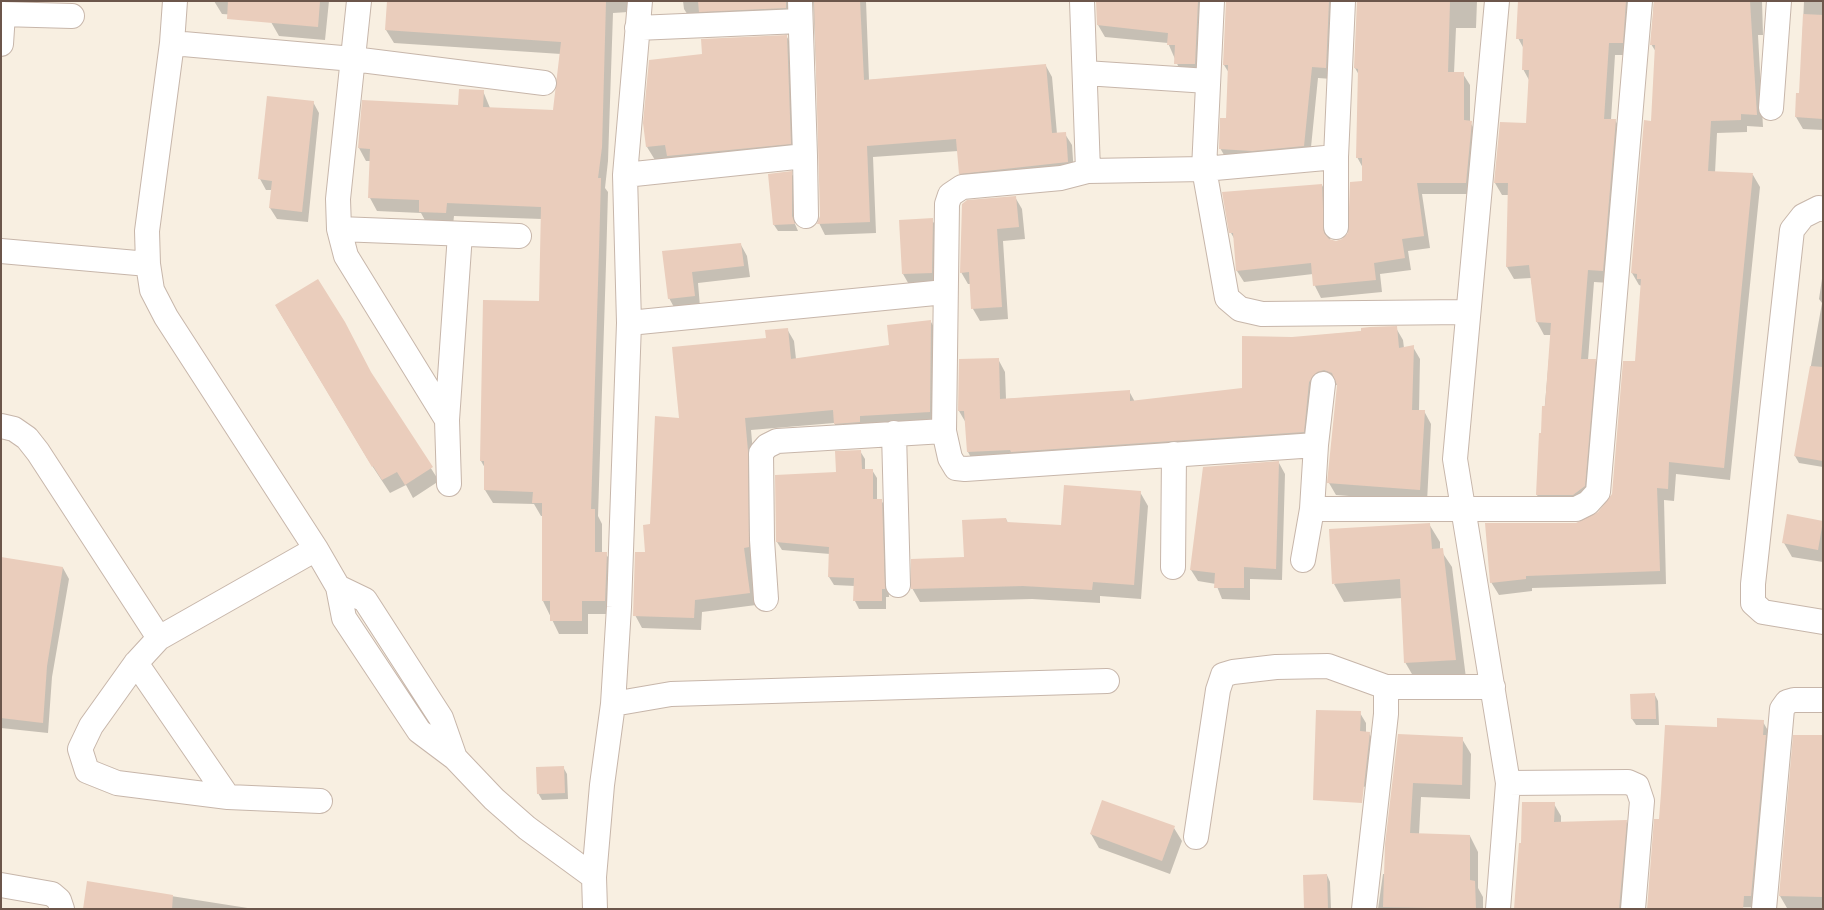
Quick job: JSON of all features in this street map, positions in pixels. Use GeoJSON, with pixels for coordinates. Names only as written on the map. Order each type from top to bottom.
{"type":"FeatureCollection","features":[{"type":"Feature","properties":{"kind":"street"},"geometry":{"type":"LineString","coordinates":[[175,1],[172,43],[147,231],[148,264],[152,290],[166,317],[316,549],[338,587],[344,618],[419,731],[455,758],[494,799],[527,828],[594,877]]}},
{"type":"Feature","properties":{"kind":"street"},"geometry":{"type":"LineString","coordinates":[[359,1],[338,199],[339,229],[346,256],[447,420]]}},
{"type":"Feature","properties":{"kind":"street"},"geometry":{"type":"LineString","coordinates":[[595,909],[594,877],[602,785],[613,704],[629,323],[625,175],[640,1]]}},
{"type":"Feature","properties":{"kind":"street"},"geometry":{"type":"LineString","coordinates":[[1082,1],[1088,171]]}},
{"type":"Feature","properties":{"kind":"street"},"geometry":{"type":"LineString","coordinates":[[1212,1],[1204,169],[1227,298],[1240,309],[1262,314],[1467,312]]}},
{"type":"Feature","properties":{"kind":"street"},"geometry":{"type":"LineString","coordinates":[[1336,227],[1336,157],[1343,1]]}},
{"type":"Feature","properties":{"kind":"street"},"geometry":{"type":"LineString","coordinates":[[1496,1],[1455,459],[1508,783],[1498,909]]}},
{"type":"Feature","properties":{"kind":"street"},"geometry":{"type":"LineString","coordinates":[[1312,509],[1576,509],[1588,503],[1598,492],[1640,1]]}},
{"type":"Feature","properties":{"kind":"street"},"geometry":{"type":"LineString","coordinates":[[1771,108],[1779,1]]}},
{"type":"Feature","properties":{"kind":"street"},"geometry":{"type":"LineString","coordinates":[[637,28],[800,11],[806,216]]}},
{"type":"Feature","properties":{"kind":"street"},"geometry":{"type":"LineString","coordinates":[[1,44],[2,14],[72,16]]}},
{"type":"Feature","properties":{"kind":"street"},"geometry":{"type":"LineString","coordinates":[[172,43],[353,59],[544,83]]}},
{"type":"Feature","properties":{"kind":"street"},"geometry":{"type":"LineString","coordinates":[[1085,73],[1208,81]]}},
{"type":"Feature","properties":{"kind":"street"},"geometry":{"type":"LineString","coordinates":[[625,175],[805,156]]}},
{"type":"Feature","properties":{"kind":"street"},"geometry":{"type":"LineString","coordinates":[[1316,445],[965,470],[956,468],[950,458],[944,431],[946,204],[950,195],[962,187],[1061,178],[1088,171],[1204,169],[1336,157]]}},
{"type":"Feature","properties":{"kind":"street"},"geometry":{"type":"LineString","coordinates":[[1823,209],[1819,208],[1802,216],[1792,230],[1753,584],[1753,603],[1763,612],[1823,622]]}},
{"type":"Feature","properties":{"kind":"street"},"geometry":{"type":"LineString","coordinates":[[339,229],[520,236]]}},
{"type":"Feature","properties":{"kind":"street"},"geometry":{"type":"LineString","coordinates":[[449,484],[447,420],[460,234]]}},
{"type":"Feature","properties":{"kind":"street"},"geometry":{"type":"LineString","coordinates":[[1,251],[148,264]]}},
{"type":"Feature","properties":{"kind":"street"},"geometry":{"type":"LineString","coordinates":[[629,323],[945,292]]}},
{"type":"Feature","properties":{"kind":"street"},"geometry":{"type":"LineString","coordinates":[[1303,560],[1312,509],[1322,384]]}},
{"type":"Feature","properties":{"kind":"street"},"geometry":{"type":"LineString","coordinates":[[1,426],[14,429],[27,438],[38,452],[159,638]]}},
{"type":"Feature","properties":{"kind":"street"},"geometry":{"type":"LineString","coordinates":[[766,599],[762,540],[762,453],[767,446],[777,441],[944,431]]}},
{"type":"Feature","properties":{"kind":"street"},"geometry":{"type":"LineString","coordinates":[[894,433],[898,585]]}},
{"type":"Feature","properties":{"kind":"street"},"geometry":{"type":"LineString","coordinates":[[1173,567],[1174,454]]}},
{"type":"Feature","properties":{"kind":"street"},"geometry":{"type":"LineString","coordinates":[[316,549],[159,638],[136,663],[91,726],[80,749],[87,771],[117,783],[228,797],[320,801]]}},
{"type":"Feature","properties":{"kind":"street"},"geometry":{"type":"LineString","coordinates":[[136,663],[228,797]]}},
{"type":"Feature","properties":{"kind":"street"},"geometry":{"type":"LineString","coordinates":[[1196,837],[1218,690],[1223,676],[1233,672],[1328,666],[1386,687],[1493,687]]}},
{"type":"Feature","properties":{"kind":"street"},"geometry":{"type":"LineString","coordinates":[[613,704],[671,694],[1106,681]]}},
{"type":"Feature","properties":{"kind":"street"},"geometry":{"type":"LineString","coordinates":[[1364,909],[1386,714],[1386,687]]}},
{"type":"Feature","properties":{"kind":"street"},"geometry":{"type":"LineString","coordinates":[[1764,909],[1782,709],[1787,702],[1794,700],[1823,700]]}},
{"type":"Feature","properties":{"kind":"street"},"geometry":{"type":"LineString","coordinates":[[1508,783],[1628,782],[1637,786],[1642,801],[1633,909]]}},
{"type":"Feature","properties":{"kind":"street"},"geometry":{"type":"LineString","coordinates":[[1,884],[52,894],[59,900],[62,909]]}},
{"type":"Feature","properties":{"kind":"building"},"geometry":{"type":"Polygon","coordinates":[[[228,1],[320,1],[318,27],[227,19],[228,1]]]}},
{"type":"Feature","properties":{"kind":"building"},"geometry":{"type":"Polygon","coordinates":[[[387,1],[606,1],[602,147],[598,178],[601,178],[591,509],[595,509],[595,552],[607,552],[605,601],[582,601],[582,621],[550,621],[550,601],[542,601],[542,503],[532,503],[533,492],[484,490],[484,461],[480,461],[483,300],[539,301],[541,207],[447,203],[446,213],[419,212],[419,200],[368,198],[370,149],[358,148],[362,100],[458,105],[459,89],[484,90],[483,107],[553,110],[561,42],[385,30],[387,1]]]}},
{"type":"Feature","properties":{"kind":"building"},"geometry":{"type":"Polygon","coordinates":[[[698,1],[786,1],[786,8],[699,12],[698,1]]]}},
{"type":"Feature","properties":{"kind":"building"},"geometry":{"type":"Polygon","coordinates":[[[814,1],[860,1],[864,80],[1046,64],[1052,133],[1066,132],[1068,162],[959,174],[956,139],[867,146],[870,222],[817,224],[820,216],[814,1]]]}},
{"type":"Feature","properties":{"kind":"building"},"geometry":{"type":"Polygon","coordinates":[[[1096,1],[1198,1],[1195,64],[1174,64],[1175,45],[1167,45],[1168,33],[1097,25],[1096,1]]]}},
{"type":"Feature","properties":{"kind":"building"},"geometry":{"type":"Polygon","coordinates":[[[1226,1],[1329,1],[1326,68],[1312,67],[1304,146],[1252,151],[1219,149],[1220,118],[1226,118],[1228,65],[1223,65],[1226,1]]]}},
{"type":"Feature","properties":{"kind":"building"},"geometry":{"type":"Polygon","coordinates":[[[1357,1],[1450,1],[1448,72],[1464,72],[1464,120],[1472,121],[1466,183],[1417,183],[1424,236],[1402,239],[1405,258],[1374,263],[1376,280],[1313,286],[1311,263],[1236,271],[1233,233],[1229,233],[1222,192],[1322,184],[1324,233],[1329,239],[1336,241],[1342,239],[1348,233],[1350,182],[1362,181],[1362,158],[1356,158],[1358,69],[1354,68],[1357,1]]]}},
{"type":"Feature","properties":{"kind":"building"},"geometry":{"type":"Polygon","coordinates":[[[1518,1],[1626,1],[1623,43],[1609,43],[1604,119],[1616,119],[1603,271],[1588,270],[1581,359],[1596,359],[1585,486],[1573,495],[1536,495],[1539,433],[1541,433],[1542,406],[1545,406],[1551,323],[1536,322],[1529,265],[1506,267],[1508,183],[1494,183],[1500,122],[1526,123],[1529,70],[1522,70],[1523,39],[1516,39],[1518,1]]]}},
{"type":"Feature","properties":{"kind":"building"},"geometry":{"type":"Polygon","coordinates":[[[1654,1],[1750,1],[1757,115],[1741,114],[1741,120],[1711,121],[1708,171],[1753,173],[1724,468],[1669,462],[1668,489],[1657,488],[1660,571],[1526,576],[1526,579],[1490,583],[1485,523],[1576,523],[1598,512],[1612,494],[1623,361],[1635,361],[1641,279],[1637,279],[1637,274],[1631,273],[1644,120],[1651,121],[1655,45],[1650,45],[1654,1]]]}},
{"type":"Feature","properties":{"kind":"building"},"geometry":{"type":"Polygon","coordinates":[[[1803,14],[1823,15],[1823,119],[1795,117],[1796,93],[1799,93],[1803,14]]]}},
{"type":"Feature","properties":{"kind":"building"},"geometry":{"type":"Polygon","coordinates":[[[787,35],[791,144],[667,156],[665,145],[646,147],[643,123],[649,60],[702,54],[701,39],[787,35]]]}},
{"type":"Feature","properties":{"kind":"building"},"geometry":{"type":"Polygon","coordinates":[[[267,96],[314,101],[302,212],[269,208],[272,181],[258,179],[267,96]]]}},
{"type":"Feature","properties":{"kind":"building"},"geometry":{"type":"Polygon","coordinates":[[[792,171],[792,216],[795,224],[773,225],[768,174],[792,171]]]}},
{"type":"Feature","properties":{"kind":"building"},"geometry":{"type":"Polygon","coordinates":[[[1016,196],[1019,227],[997,229],[1002,307],[971,309],[969,272],[960,273],[962,204],[967,200],[1016,196]]]}},
{"type":"Feature","properties":{"kind":"building"},"geometry":{"type":"Polygon","coordinates":[[[933,218],[932,273],[902,274],[899,220],[933,218]]]}},
{"type":"Feature","properties":{"kind":"building"},"geometry":{"type":"Polygon","coordinates":[[[741,243],[744,266],[692,272],[695,296],[668,299],[662,251],[741,243]]]}},
{"type":"Feature","properties":{"kind":"building"},"geometry":{"type":"Polygon","coordinates":[[[318,279],[345,322],[371,372],[433,467],[405,485],[397,472],[382,480],[372,467],[275,305],[318,279]]]}},
{"type":"Feature","properties":{"kind":"building"},"geometry":{"type":"Polygon","coordinates":[[[931,320],[930,412],[860,416],[860,422],[834,424],[833,410],[745,418],[748,451],[749,547],[744,548],[750,593],[695,600],[694,618],[633,616],[635,552],[645,552],[643,525],[650,524],[655,416],[679,418],[672,347],[766,338],[765,330],[788,328],[791,359],[889,345],[887,325],[931,320]]]}},
{"type":"Feature","properties":{"kind":"building"},"geometry":{"type":"Polygon","coordinates":[[[1397,326],[1399,348],[1414,345],[1412,410],[1425,410],[1420,490],[1327,483],[1337,385],[1332,373],[1324,370],[1317,372],[1309,382],[1304,432],[1011,452],[1010,450],[967,452],[964,411],[958,411],[959,359],[999,358],[1000,399],[1130,390],[1130,401],[1242,388],[1242,336],[1292,337],[1361,331],[1361,328],[1370,327],[1397,326]]]}},
{"type":"Feature","properties":{"kind":"building"},"geometry":{"type":"Polygon","coordinates":[[[1810,366],[1823,367],[1823,461],[1794,456],[1810,366]]]}},
{"type":"Feature","properties":{"kind":"building"},"geometry":{"type":"Polygon","coordinates":[[[861,450],[862,469],[873,469],[873,499],[882,499],[885,589],[882,589],[882,601],[853,601],[854,578],[828,577],[829,547],[776,542],[775,475],[836,472],[835,451],[861,450]]]}},
{"type":"Feature","properties":{"kind":"building"},"geometry":{"type":"Polygon","coordinates":[[[1279,461],[1276,569],[1244,567],[1244,588],[1214,588],[1215,573],[1190,570],[1203,467],[1279,461]]]}},
{"type":"Feature","properties":{"kind":"building"},"geometry":{"type":"Polygon","coordinates":[[[1064,485],[1141,491],[1134,585],[1093,582],[1092,590],[1023,586],[911,589],[911,559],[964,557],[962,520],[1006,518],[1007,522],[1061,525],[1064,485]]]}},
{"type":"Feature","properties":{"kind":"building"},"geometry":{"type":"Polygon","coordinates":[[[1787,514],[1823,521],[1818,550],[1782,543],[1787,514]]]}},
{"type":"Feature","properties":{"kind":"building"},"geometry":{"type":"Polygon","coordinates":[[[1430,523],[1432,549],[1443,548],[1456,660],[1404,663],[1400,579],[1332,584],[1329,529],[1430,523]]]}},
{"type":"Feature","properties":{"kind":"building"},"geometry":{"type":"Polygon","coordinates":[[[1,557],[63,567],[47,666],[43,723],[1,718],[1,557]]]}},
{"type":"Feature","properties":{"kind":"building"},"geometry":{"type":"Polygon","coordinates":[[[1655,693],[1656,719],[1631,719],[1630,694],[1655,693]]]}},
{"type":"Feature","properties":{"kind":"building"},"geometry":{"type":"Polygon","coordinates":[[[1316,710],[1361,711],[1360,731],[1370,732],[1362,803],[1313,800],[1316,710]]]}},
{"type":"Feature","properties":{"kind":"building"},"geometry":{"type":"Polygon","coordinates":[[[1717,718],[1764,720],[1763,735],[1766,735],[1751,896],[1744,896],[1743,909],[1647,909],[1654,819],[1659,819],[1665,725],[1717,727],[1717,718]]]}},
{"type":"Feature","properties":{"kind":"building"},"geometry":{"type":"Polygon","coordinates":[[[1398,734],[1463,737],[1462,785],[1413,783],[1410,833],[1470,835],[1470,880],[1475,881],[1476,909],[1383,907],[1385,844],[1398,734]]]}},
{"type":"Feature","properties":{"kind":"building"},"geometry":{"type":"Polygon","coordinates":[[[1793,735],[1823,735],[1823,897],[1779,896],[1793,735]]]}},
{"type":"Feature","properties":{"kind":"building"},"geometry":{"type":"Polygon","coordinates":[[[564,766],[565,793],[537,794],[536,767],[564,766]]]}},
{"type":"Feature","properties":{"kind":"building"},"geometry":{"type":"Polygon","coordinates":[[[1102,800],[1175,826],[1162,861],[1090,834],[1102,800]]]}},
{"type":"Feature","properties":{"kind":"building"},"geometry":{"type":"Polygon","coordinates":[[[1522,802],[1555,802],[1554,822],[1627,820],[1619,909],[1514,909],[1519,843],[1521,843],[1522,802]]]}},
{"type":"Feature","properties":{"kind":"building"},"geometry":{"type":"Polygon","coordinates":[[[1327,874],[1328,909],[1304,909],[1303,875],[1327,874]]]}},
{"type":"Feature","properties":{"kind":"building"},"geometry":{"type":"Polygon","coordinates":[[[87,881],[173,895],[172,909],[83,909],[87,881]]]}}]}
